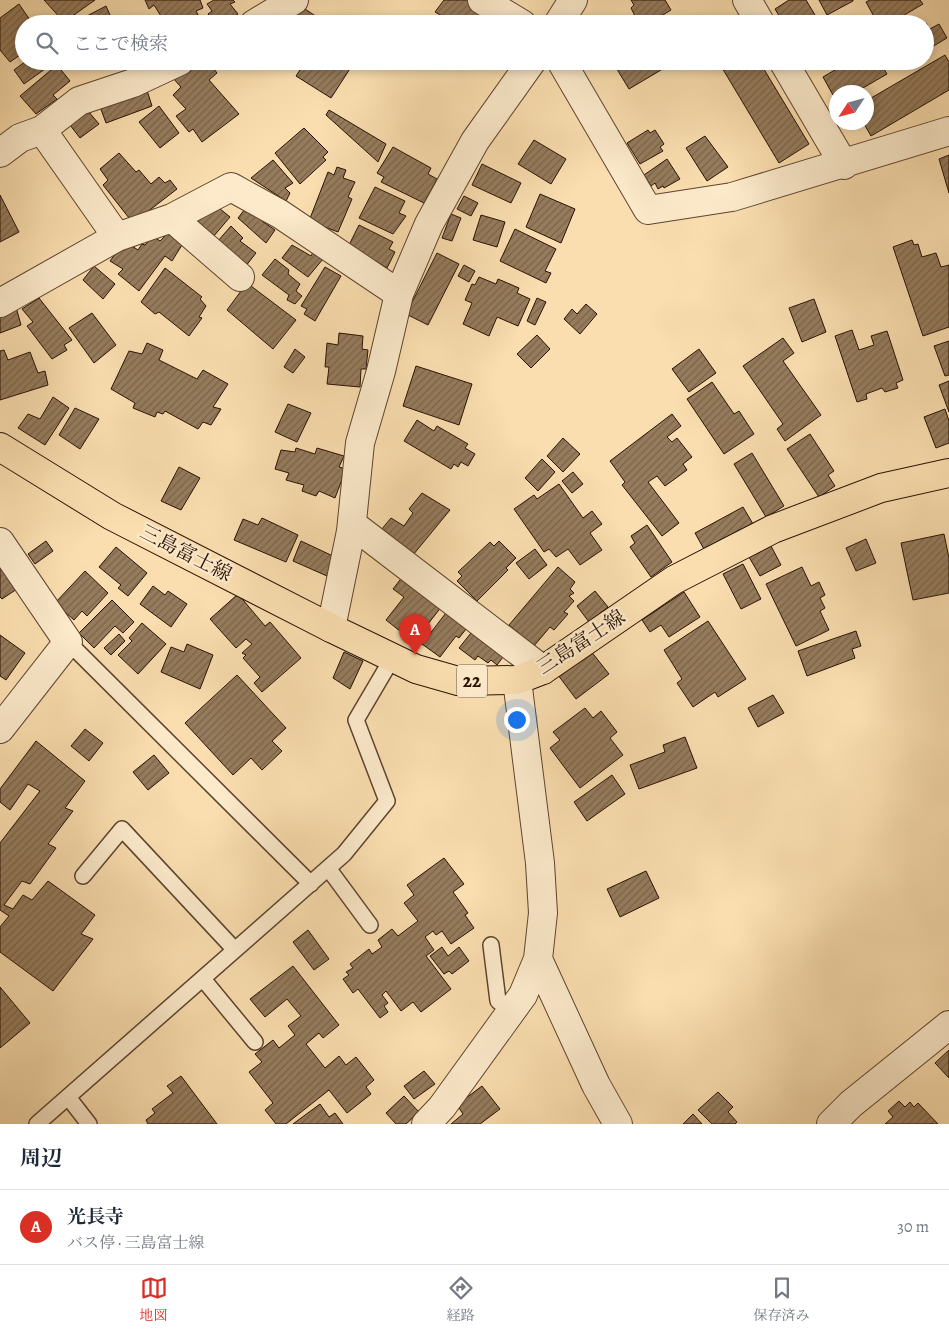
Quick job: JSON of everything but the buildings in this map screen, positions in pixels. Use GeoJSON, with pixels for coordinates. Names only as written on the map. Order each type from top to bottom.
{"type":"FeatureCollection","features":[{"type":"Feature","properties":{"kind":"main road","name":"三島富士線"},"geometry":{"type":"LineString","coordinates":[[0,447],[112,516],[331,628],[416,668],[458,681],[517,680],[543,670],[674,580],[773,529],[881,488],[949,473]]}},
{"type":"Feature","properties":{"kind":"street"},"geometry":{"type":"LineString","coordinates":[[269,15],[294,0]]}},
{"type":"Feature","properties":{"kind":"street"},"geometry":{"type":"LineString","coordinates":[[482,0],[507,15]]}},
{"type":"Feature","properties":{"kind":"street"},"geometry":{"type":"LineString","coordinates":[[564,15],[573,0]]}},
{"type":"Feature","properties":{"kind":"street"},"geometry":{"type":"LineString","coordinates":[[746,0],[755,15]]}},
{"type":"Feature","properties":{"kind":"street"},"geometry":{"type":"LineString","coordinates":[[0,153],[20,138],[42,130],[78,101],[133,83],[161,70]]}},
{"type":"Feature","properties":{"kind":"street"},"geometry":{"type":"LineString","coordinates":[[331,628],[352,524],[360,443],[381,371],[398,294],[429,224],[475,141],[526,70]]}},
{"type":"Feature","properties":{"kind":"street"},"geometry":{"type":"LineString","coordinates":[[566,70],[648,210],[732,198],[844,165],[949,131]]}},
{"type":"Feature","properties":{"kind":"street"},"geometry":{"type":"LineString","coordinates":[[788,70],[844,165]]}},
{"type":"Feature","properties":{"kind":"street"},"geometry":{"type":"LineString","coordinates":[[42,130],[117,237]]}},
{"type":"Feature","properties":{"kind":"street"},"geometry":{"type":"LineString","coordinates":[[0,303],[117,237],[172,218],[230,187],[280,214],[398,294]]}},
{"type":"Feature","properties":{"kind":"street"},"geometry":{"type":"LineString","coordinates":[[172,218],[240,277]]}},
{"type":"Feature","properties":{"kind":"street"},"geometry":{"type":"LineString","coordinates":[[352,524],[543,670]]}},
{"type":"Feature","properties":{"kind":"street"},"geometry":{"type":"LineString","coordinates":[[0,542],[68,642],[0,729]]}},
{"type":"Feature","properties":{"kind":"street"},"geometry":{"type":"LineString","coordinates":[[426,1124],[442,1107],[512,1012],[523,995],[538,959],[543,913],[540,863],[517,680]]}},
{"type":"Feature","properties":{"kind":"street"},"geometry":{"type":"LineString","coordinates":[[538,959],[596,1084],[618,1124]]}},
{"type":"Feature","properties":{"kind":"street"},"geometry":{"type":"LineString","coordinates":[[830,1124],[851,1104],[949,1025]]}},
{"type":"Feature","properties":{"kind":"lane"},"geometry":{"type":"LineString","coordinates":[[68,642],[311,884]]}},
{"type":"Feature","properties":{"kind":"lane"},"geometry":{"type":"LineString","coordinates":[[37,1124],[344,854],[387,801],[356,720],[393,657]]}},
{"type":"Feature","properties":{"kind":"lane"},"geometry":{"type":"LineString","coordinates":[[83,876],[122,829],[235,950]]}},
{"type":"Feature","properties":{"kind":"lane"},"geometry":{"type":"LineString","coordinates":[[328,868],[370,925]]}},
{"type":"Feature","properties":{"kind":"lane"},"geometry":{"type":"LineString","coordinates":[[491,945],[498,1001],[512,1012]]}},
{"type":"Feature","properties":{"kind":"lane"},"geometry":{"type":"LineString","coordinates":[[203,979],[255,1042]]}},
{"type":"Feature","properties":{"kind":"lane"},"geometry":{"type":"LineString","coordinates":[[68,1097],[89,1124]]}},
{"type":"Feature","properties":{"kind":"place","name":"光長寺"},"geometry":{"type":"Point","coordinates":[415,655]}}]}
